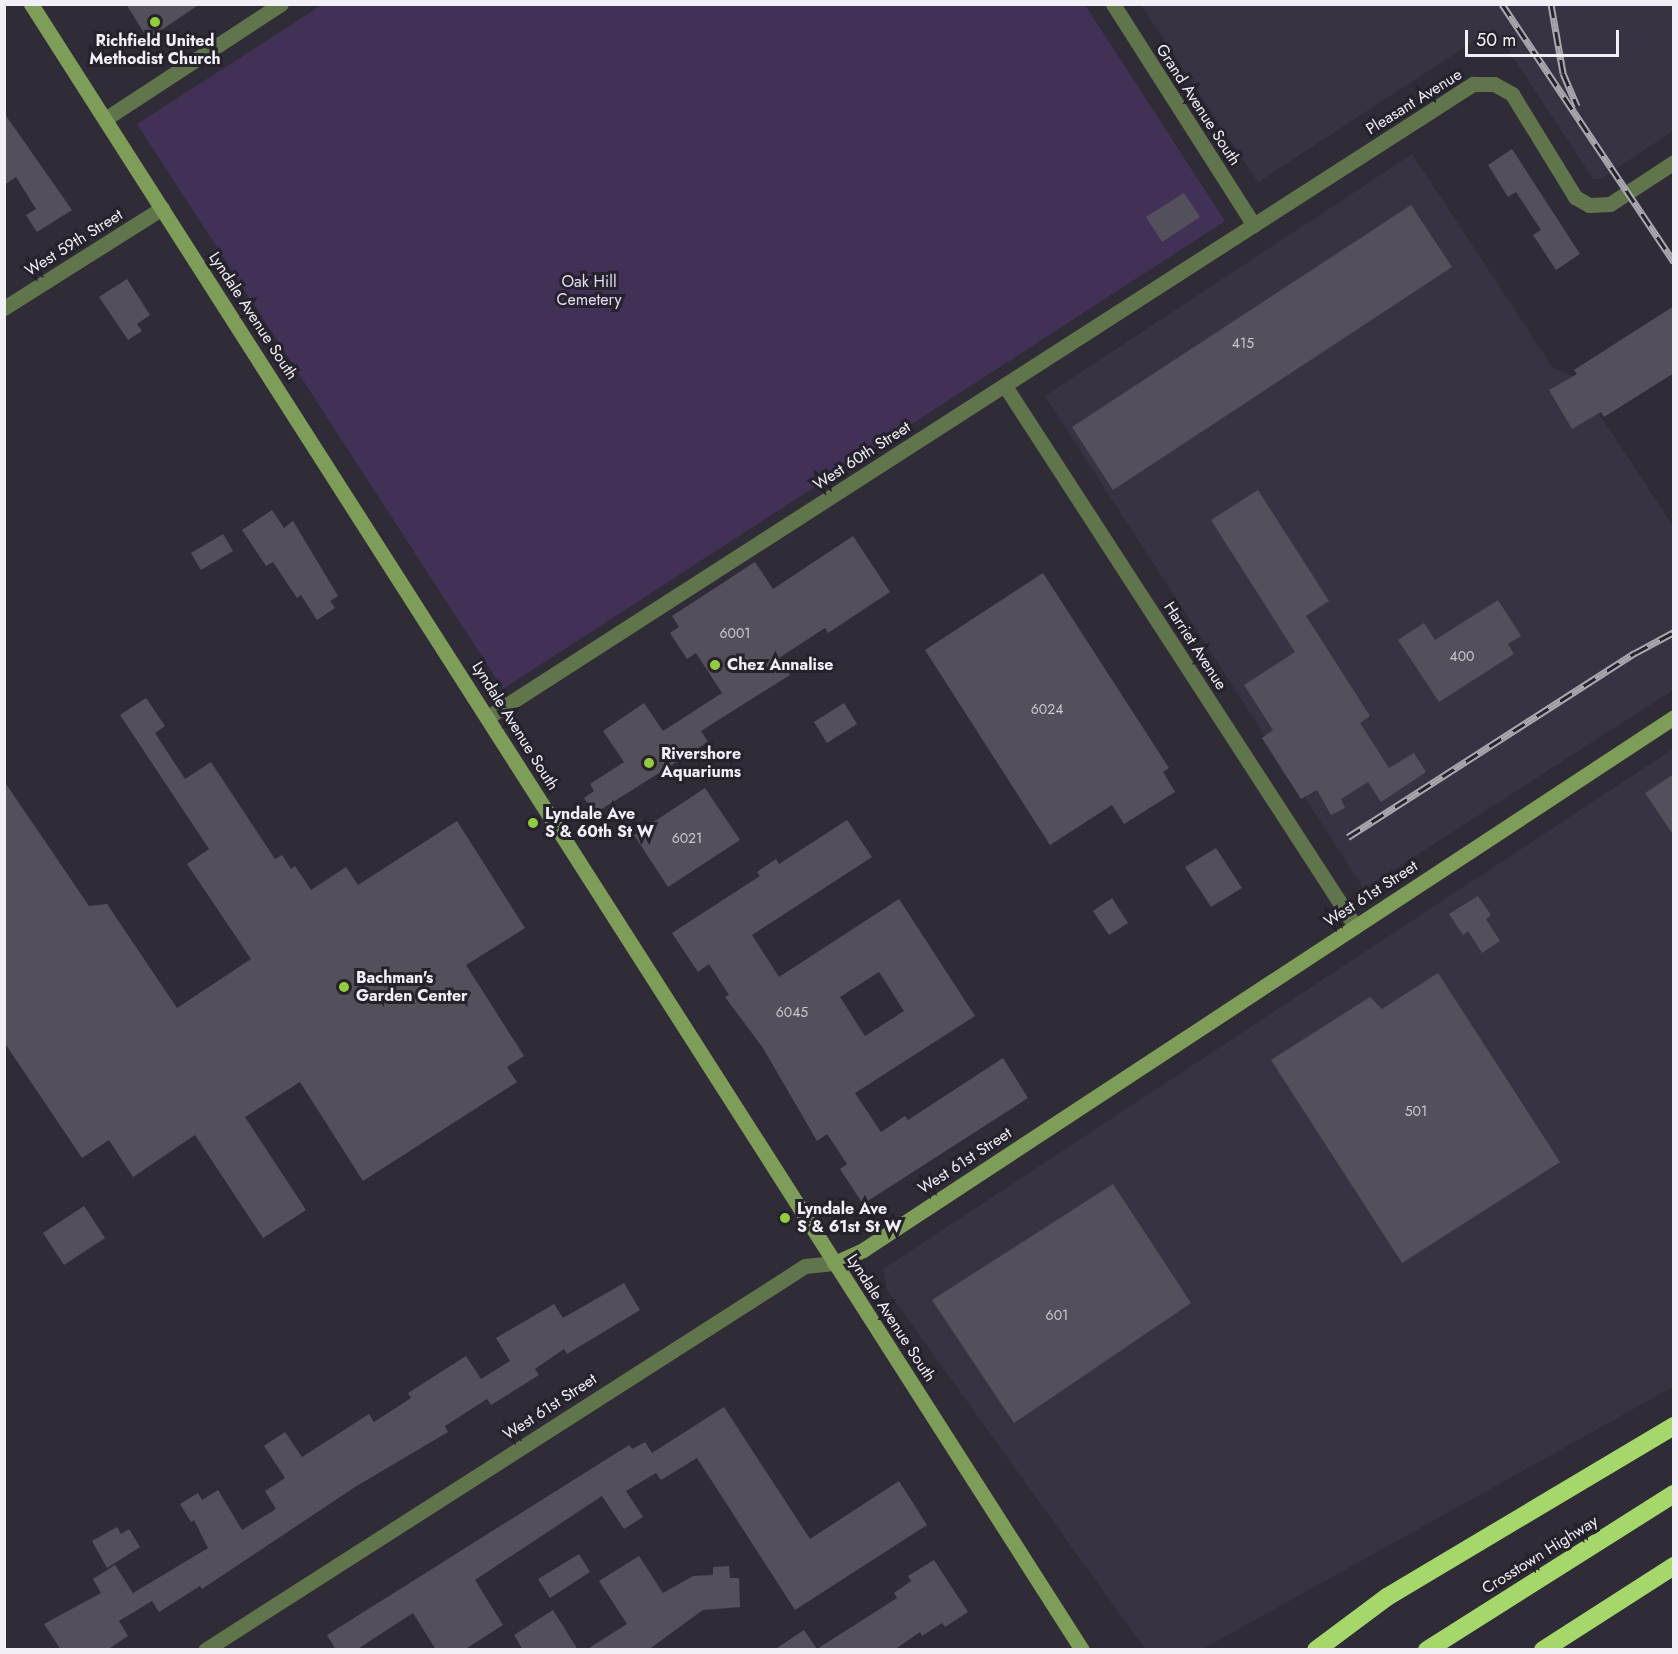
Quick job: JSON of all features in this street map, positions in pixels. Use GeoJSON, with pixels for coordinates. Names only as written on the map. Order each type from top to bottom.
{"type":"FeatureCollection","features":[{"type":"Feature","properties":{"kind":"highway"},"geometry":{"type":"LineString","coordinates":[[1316,1650],[1387,1597],[1674,1426]]}},
{"type":"Feature","properties":{"kind":"highway","name":"Crosstown Highway"},"geometry":{"type":"LineString","coordinates":[[1427,1650],[1674,1494]]}},
{"type":"Feature","properties":{"kind":"highway"},"geometry":{"type":"LineString","coordinates":[[1544,1650],[1674,1566]]}},
{"type":"Feature","properties":{"kind":"main road","name":"Lyndale Avenue South"},"geometry":{"type":"LineString","coordinates":[[31,4],[1082,1650]]}},
{"type":"Feature","properties":{"kind":"main road","name":"West 61st Street"},"geometry":{"type":"LineString","coordinates":[[834,1263],[863,1250],[1674,717]]}},
{"type":"Feature","properties":{"kind":"street"},"geometry":{"type":"LineString","coordinates":[[105,119],[281,4]]}},
{"type":"Feature","properties":{"kind":"street","name":"Grand Avenue South"},"geometry":{"type":"LineString","coordinates":[[1113,4],[1254,225]]}},
{"type":"Feature","properties":{"kind":"street","name":"Pleasant Avenue"},"geometry":{"type":"LineString","coordinates":[[1254,225],[1473,84],[1494,84],[1512,94],[1575,197],[1589,205],[1610,204],[1674,162]]}},
{"type":"Feature","properties":{"kind":"street","name":"West 59th Street"},"geometry":{"type":"LineString","coordinates":[[4,308],[162,208]]}},
{"type":"Feature","properties":{"kind":"street","name":"West 60th Street"},"geometry":{"type":"LineString","coordinates":[[488,717],[1254,225]]}},
{"type":"Feature","properties":{"kind":"street","name":"Harriet Avenue"},"geometry":{"type":"LineString","coordinates":[[1005,386],[1355,926]]}},
{"type":"Feature","properties":{"kind":"street","name":"West 61st Street"},"geometry":{"type":"LineString","coordinates":[[205,1650],[805,1266],[834,1263]]}},
{"type":"Feature","properties":{"kind":"shaded area"},"geometry":{"type":"Polygon","coordinates":[[[1141,5],[1673,5],[1673,131],[1601,179],[1593,179],[1494,28],[1258,182],[1141,5]]]}},
{"type":"Feature","properties":{"kind":"shaded area"},"geometry":{"type":"Polygon","coordinates":[[[1412,154],[1553,368],[1575,377],[1673,526],[1673,690],[1364,889],[1045,396],[1412,154]]]}},
{"type":"Feature","properties":{"kind":"shaded area"},"geometry":{"type":"Polygon","coordinates":[[[1673,749],[1673,1387],[1203,1649],[1145,1649],[887,1290],[883,1269],[1673,749]]]}},
{"type":"Feature","properties":{"kind":"green space","name":"Oak Hill Cemetery"},"geometry":{"type":"Polygon","coordinates":[[[322,5],[1085,5],[1225,221],[503,689],[137,124],[322,5]]]}},
{"type":"Feature","properties":{"kind":"building","name":"Richfield United Methodist Church"},"geometry":{"type":"Polygon","coordinates":[[[126,4],[200,4],[148,39],[126,4]]]}},
{"type":"Feature","properties":{"kind":"building"},"geometry":{"type":"Polygon","coordinates":[[[4,113],[72,210],[37,232],[26,215],[36,209],[16,177],[4,185],[4,113]]]}},
{"type":"Feature","properties":{"kind":"building"},"geometry":{"type":"Polygon","coordinates":[[[1512,149],[1580,254],[1556,270],[1533,235],[1541,230],[1516,192],[1508,197],[1488,165],[1512,149]]]}},
{"type":"Feature","properties":{"kind":"building"},"geometry":{"type":"Polygon","coordinates":[[[1184,193],[1200,217],[1162,242],[1146,217],[1184,193]]]}},
{"type":"Feature","properties":{"kind":"building"},"geometry":{"type":"Polygon","coordinates":[[[1411,205],[1452,267],[1113,490],[1072,427],[1411,205]]]}},
{"type":"Feature","properties":{"kind":"building"},"geometry":{"type":"Polygon","coordinates":[[[127,279],[150,315],[137,324],[142,331],[128,340],[99,297],[127,279]]]}},
{"type":"Feature","properties":{"kind":"building"},"geometry":{"type":"Polygon","coordinates":[[[1674,306],[1674,373],[1604,417],[1601,412],[1572,429],[1549,390],[1577,374],[1574,370],[1674,306]]]}},
{"type":"Feature","properties":{"kind":"building"},"geometry":{"type":"Polygon","coordinates":[[[1258,490],[1329,601],[1306,616],[1370,716],[1360,723],[1389,768],[1414,753],[1426,772],[1381,802],[1368,782],[1341,799],[1345,808],[1331,815],[1317,790],[1301,799],[1262,738],[1273,730],[1244,685],[1295,652],[1211,520],[1258,490]]]}},
{"type":"Feature","properties":{"kind":"building"},"geometry":{"type":"Polygon","coordinates":[[[272,510],[284,528],[293,521],[338,596],[330,601],[335,608],[317,620],[301,595],[297,598],[273,562],[266,566],[242,530],[272,510]]]}},
{"type":"Feature","properties":{"kind":"building"},"geometry":{"type":"Polygon","coordinates":[[[223,534],[233,551],[201,570],[191,553],[223,534]]]}},
{"type":"Feature","properties":{"kind":"building"},"geometry":{"type":"Polygon","coordinates":[[[853,536],[890,592],[828,633],[825,628],[779,658],[790,675],[701,731],[708,742],[594,814],[584,798],[594,791],[590,784],[624,762],[603,731],[644,703],[663,731],[722,693],[696,653],[687,659],[670,633],[679,627],[672,616],[755,562],[773,589],[853,536]]]}},
{"type":"Feature","properties":{"kind":"building"},"geometry":{"type":"Polygon","coordinates":[[[1043,573],[1169,768],[1163,772],[1175,792],[1124,824],[1112,805],[1050,845],[925,650],[1043,573]]]}},
{"type":"Feature","properties":{"kind":"building"},"geometry":{"type":"Polygon","coordinates":[[[1498,600],[1521,636],[1508,644],[1514,654],[1439,702],[1398,640],[1424,623],[1435,640],[1498,600]]]}},
{"type":"Feature","properties":{"kind":"building","name":"Bachman's Garden Center"},"geometry":{"type":"Polygon","coordinates":[[[146,698],[165,726],[155,733],[185,779],[211,762],[275,859],[282,855],[291,869],[295,866],[311,890],[346,867],[358,885],[457,821],[525,928],[466,965],[524,1056],[507,1067],[517,1082],[363,1181],[300,1082],[245,1117],[306,1210],[263,1238],[195,1135],[133,1177],[109,1140],[82,1158],[4,1042],[4,781],[89,906],[107,904],[177,1008],[251,959],[187,864],[209,849],[120,715],[146,698]]]}},
{"type":"Feature","properties":{"kind":"building"},"geometry":{"type":"Polygon","coordinates":[[[844,703],[857,724],[827,743],[814,722],[844,703]]]}},
{"type":"Feature","properties":{"kind":"building"},"geometry":{"type":"Polygon","coordinates":[[[1674,774],[1674,836],[1645,793],[1674,774]]]}},
{"type":"Feature","properties":{"kind":"building"},"geometry":{"type":"Polygon","coordinates":[[[705,788],[740,840],[668,887],[634,835],[705,788]]]}},
{"type":"Feature","properties":{"kind":"building"},"geometry":{"type":"Polygon","coordinates":[[[847,820],[872,857],[752,935],[779,977],[899,899],[975,1016],[855,1093],[881,1132],[905,1116],[908,1120],[1003,1058],[1028,1098],[863,1204],[840,1169],[847,1164],[827,1134],[817,1141],[763,1048],[725,997],[729,995],[709,964],[698,972],[672,933],[760,876],[757,872],[776,859],[779,864],[847,820]],[[879,972],[840,997],[865,1036],[904,1011],[879,972]]]}},
{"type":"Feature","properties":{"kind":"building"},"geometry":{"type":"Polygon","coordinates":[[[1216,848],[1242,888],[1211,907],[1185,867],[1216,848]]]}},
{"type":"Feature","properties":{"kind":"building"},"geometry":{"type":"Polygon","coordinates":[[[1478,896],[1491,915],[1486,919],[1500,941],[1482,953],[1468,931],[1463,935],[1449,914],[1478,896]]]}},
{"type":"Feature","properties":{"kind":"building"},"geometry":{"type":"Polygon","coordinates":[[[1112,898],[1128,923],[1109,935],[1093,911],[1112,898]]]}},
{"type":"Feature","properties":{"kind":"building"},"geometry":{"type":"Polygon","coordinates":[[[1438,973],[1560,1162],[1402,1263],[1271,1060],[1370,997],[1382,1009],[1438,973]]]}},
{"type":"Feature","properties":{"kind":"building"},"geometry":{"type":"Polygon","coordinates":[[[1113,1184],[1191,1303],[1014,1423],[932,1300],[1113,1184]]]}},
{"type":"Feature","properties":{"kind":"building"},"geometry":{"type":"Polygon","coordinates":[[[84,1206],[105,1238],[64,1265],[43,1233],[84,1206]]]}},
{"type":"Feature","properties":{"kind":"building"},"geometry":{"type":"Polygon","coordinates":[[[624,1283],[640,1310],[567,1354],[564,1349],[535,1369],[539,1375],[491,1405],[487,1399],[445,1426],[448,1432],[355,1487],[202,1589],[200,1586],[159,1612],[152,1601],[119,1621],[128,1636],[107,1650],[61,1650],[44,1624],[101,1593],[93,1579],[115,1565],[133,1593],[208,1548],[194,1520],[191,1522],[180,1504],[198,1493],[202,1500],[218,1490],[242,1530],[276,1509],[265,1491],[285,1478],[264,1446],[285,1432],[302,1457],[369,1414],[374,1422],[411,1398],[408,1393],[466,1356],[481,1379],[510,1361],[496,1338],[554,1304],[563,1318],[624,1283]]]}},
{"type":"Feature","properties":{"kind":"building"},"geometry":{"type":"Polygon","coordinates":[[[724,1407],[810,1539],[899,1481],[927,1525],[795,1610],[697,1458],[661,1480],[656,1473],[626,1491],[643,1517],[624,1529],[602,1496],[475,1580],[503,1625],[464,1650],[436,1650],[413,1613],[356,1650],[336,1650],[327,1635],[629,1445],[632,1449],[645,1442],[652,1453],[724,1407]]]}},
{"type":"Feature","properties":{"kind":"building"},"geometry":{"type":"Polygon","coordinates":[[[117,1527],[121,1534],[129,1529],[140,1547],[107,1568],[92,1541],[117,1527]]]}},
{"type":"Feature","properties":{"kind":"building"},"geometry":{"type":"Polygon","coordinates":[[[579,1554],[590,1572],[550,1598],[538,1579],[579,1554]]]}},
{"type":"Feature","properties":{"kind":"building"},"geometry":{"type":"Polygon","coordinates":[[[639,1556],[663,1593],[693,1576],[713,1575],[713,1567],[729,1566],[730,1578],[739,1578],[740,1607],[703,1610],[648,1650],[586,1650],[627,1624],[599,1581],[639,1556]]]}},
{"type":"Feature","properties":{"kind":"building"},"geometry":{"type":"Polygon","coordinates":[[[934,1560],[968,1612],[945,1627],[942,1623],[922,1636],[920,1632],[894,1650],[774,1650],[804,1630],[817,1649],[897,1598],[894,1593],[911,1581],[908,1576],[934,1560]]]}},
{"type":"Feature","properties":{"kind":"building"},"geometry":{"type":"Polygon","coordinates":[[[553,1610],[578,1650],[523,1650],[514,1635],[553,1610]]]}},
{"type":"Feature","properties":{"kind":"railway"},"geometry":{"type":"LineString","coordinates":[[1502,4],[1674,262]]}},
{"type":"Feature","properties":{"kind":"railway"},"geometry":{"type":"LineString","coordinates":[[1551,4],[1563,73],[1577,106]]}},
{"type":"Feature","properties":{"kind":"railway"},"geometry":{"type":"LineString","coordinates":[[1348,837],[1635,653],[1674,632]]}},
{"type":"Feature","properties":{"kind":"place","name":"Richfield United Methodist Church"},"geometry":{"type":"Point","coordinates":[155,22]}},
{"type":"Feature","properties":{"kind":"place","name":"Chez Annalise"},"geometry":{"type":"Point","coordinates":[715,665]}},
{"type":"Feature","properties":{"kind":"place","name":"Rivershore Aquariums"},"geometry":{"type":"Point","coordinates":[649,763]}},
{"type":"Feature","properties":{"kind":"place","name":"Lyndale Ave S & 60th St W"},"geometry":{"type":"Point","coordinates":[533,823]}},
{"type":"Feature","properties":{"kind":"place","name":"Bachman's Garden Center"},"geometry":{"type":"Point","coordinates":[344,987]}},
{"type":"Feature","properties":{"kind":"place","name":"Lyndale Ave S & 61st St W"},"geometry":{"type":"Point","coordinates":[785,1218]}}]}
